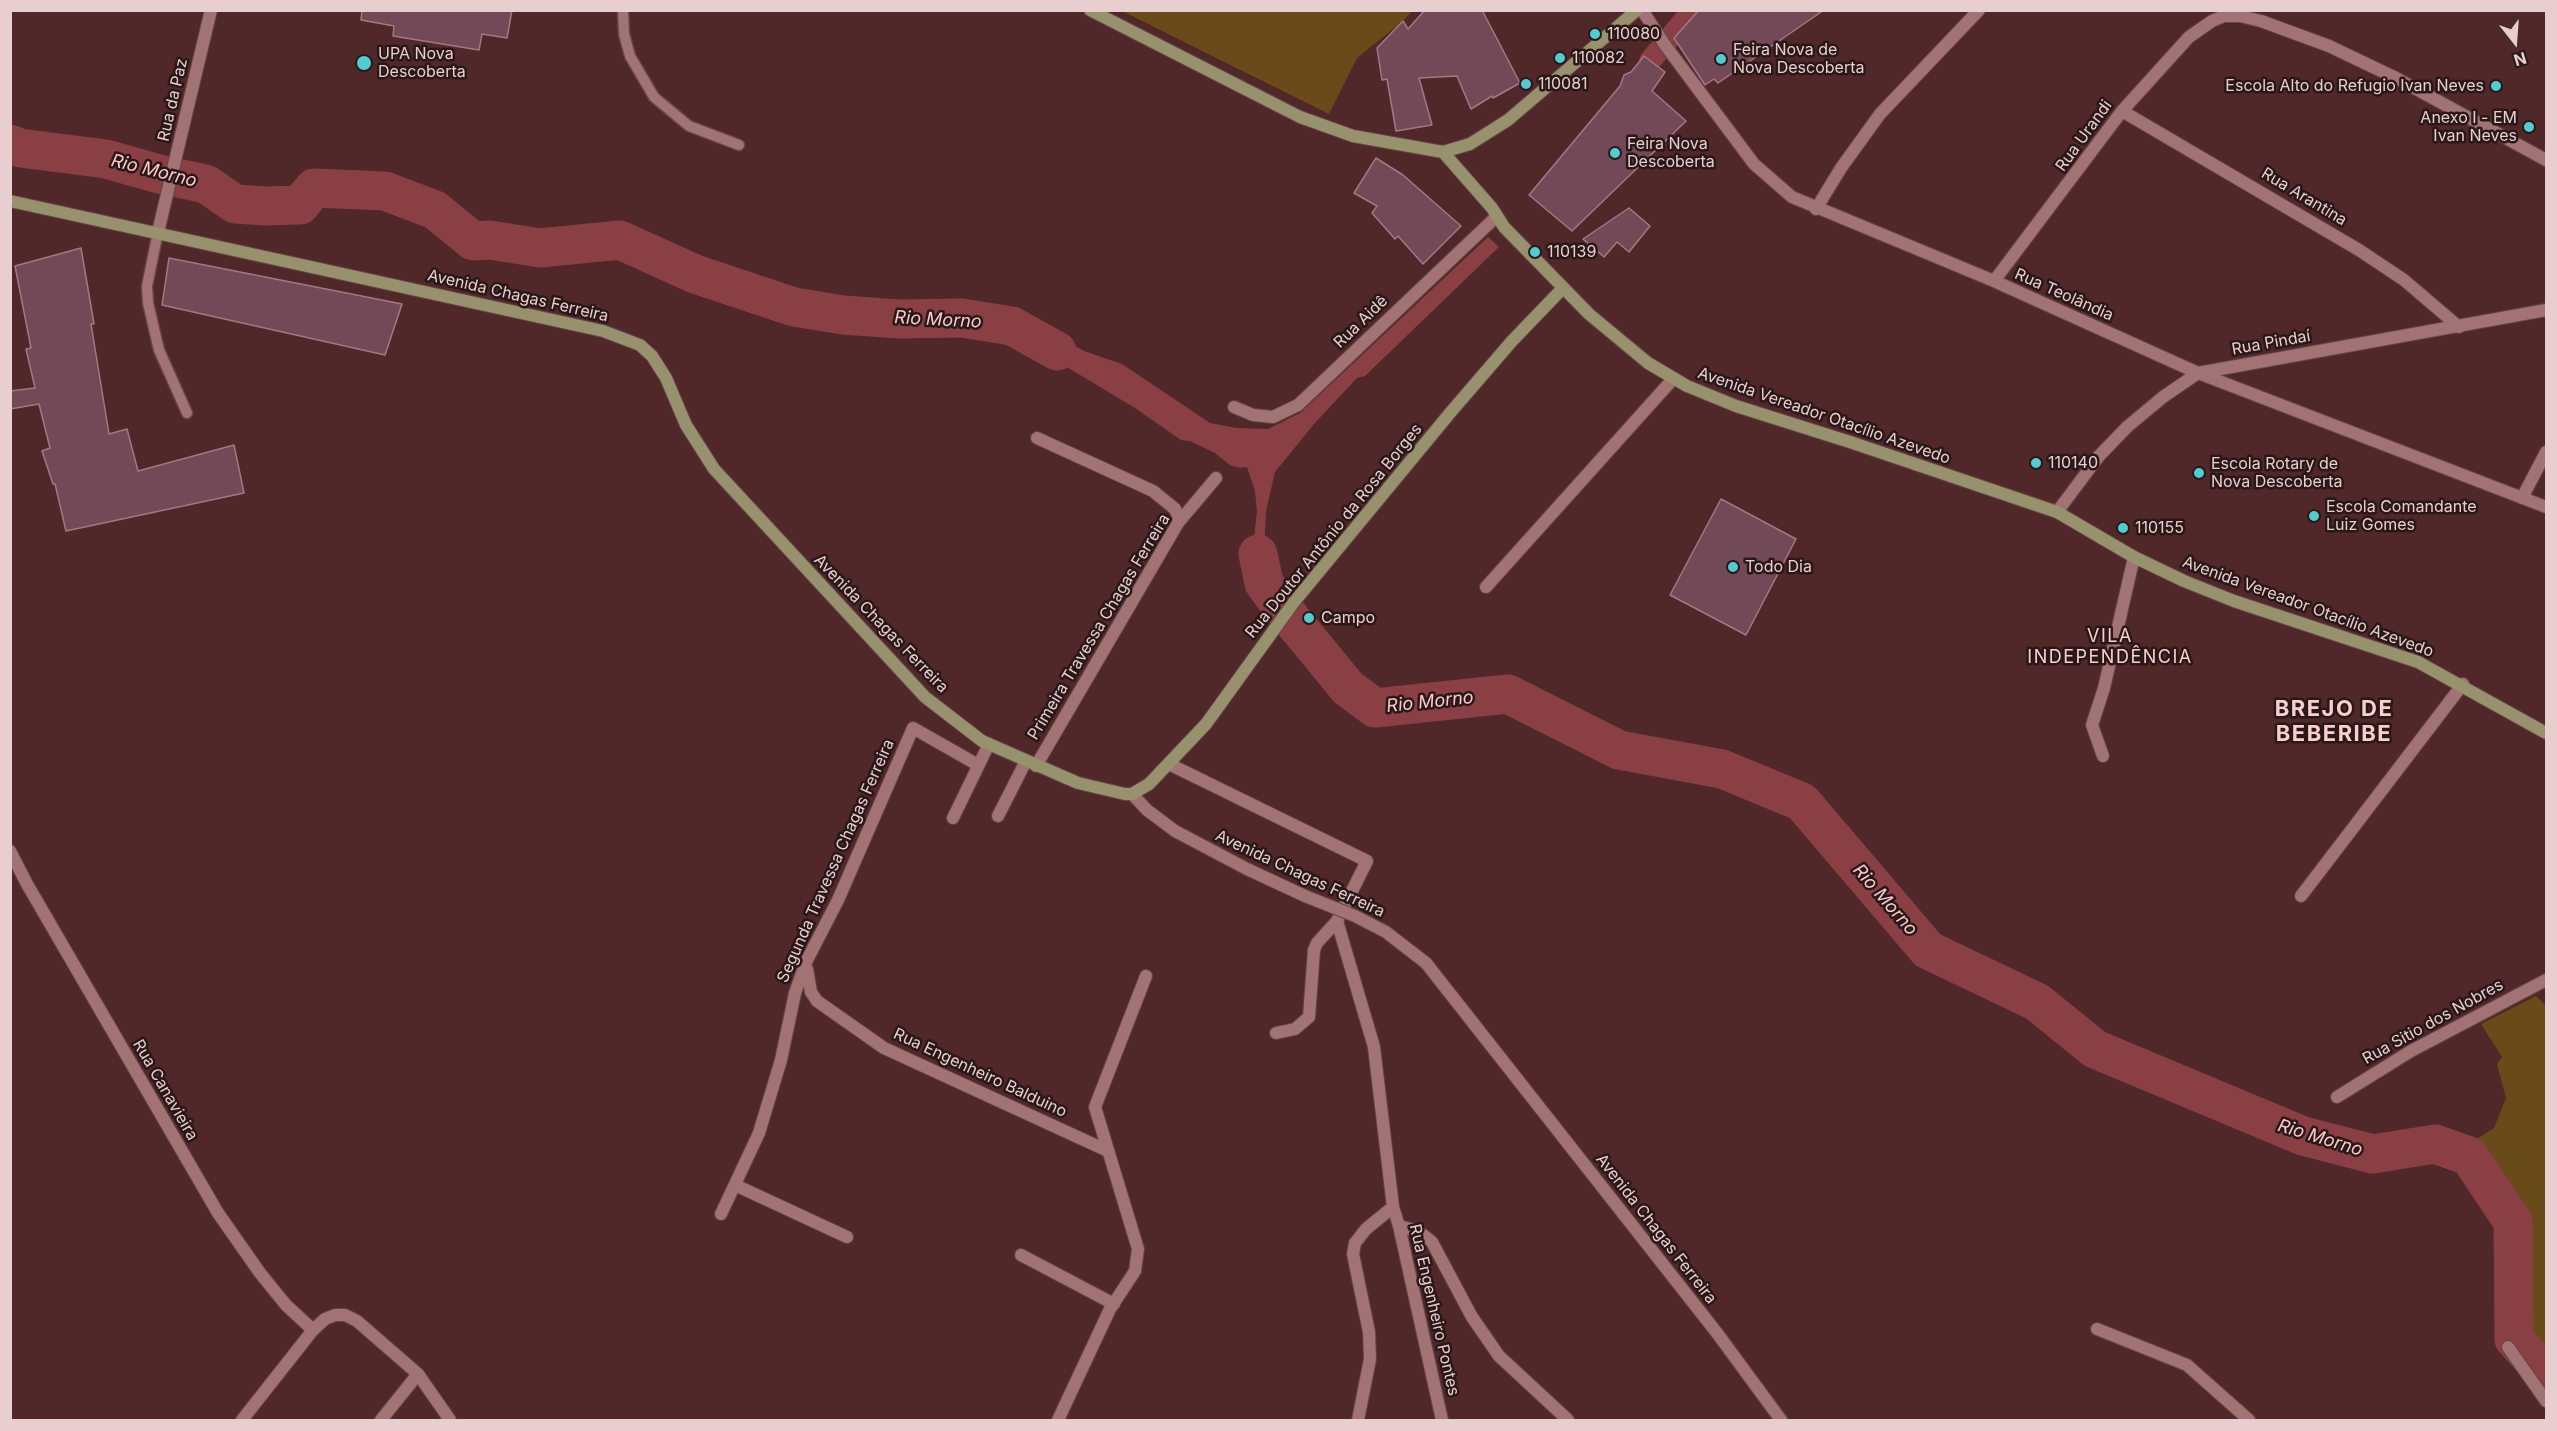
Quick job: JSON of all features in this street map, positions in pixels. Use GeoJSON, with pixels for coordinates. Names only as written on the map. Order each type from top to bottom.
{"type":"FeatureCollection","features":[{"type":"Feature","properties":{"kind":"street","name":"Rua da Paz"},"geometry":{"type":"LineString","coordinates":[[158,232],[211,10]]}},
{"type":"Feature","properties":{"kind":"street"},"geometry":{"type":"LineString","coordinates":[[1090,10],[1300,117],[1353,136],[1443,152],[1470,144],[1508,120],[1636,10]]}},
{"type":"Feature","properties":{"kind":"street","name":"Rua Teolândia"},"geometry":{"type":"LineString","coordinates":[[1642,10],[1665,45],[1755,164],[1780,188],[1816,209],[1994,282],[2198,373],[2547,507]]}},
{"type":"Feature","properties":{"kind":"street"},"geometry":{"type":"LineString","coordinates":[[1816,209],[1841,168],[1880,114],[1978,10]]}},
{"type":"Feature","properties":{"kind":"street"},"geometry":{"type":"LineString","coordinates":[[2219,16],[2240,16],[2261,21],[2329,46],[2396,78],[2547,160]]}},
{"type":"Feature","properties":{"kind":"street","name":"Rua Urandi"},"geometry":{"type":"LineString","coordinates":[[1994,282],[2122,111],[2189,37],[2219,16]]}},
{"type":"Feature","properties":{"kind":"street","name":"Rua Arantina"},"geometry":{"type":"LineString","coordinates":[[2122,111],[2359,250],[2404,280],[2459,327]]}},
{"type":"Feature","properties":{"kind":"street","name":"Avenida Vereador Otacílio Azevedo"},"geometry":{"type":"LineString","coordinates":[[1443,152],[1504,227],[1589,314],[1673,379],[1736,406],[2057,512],[2184,582],[2418,662],[2463,684],[2547,733]]}},
{"type":"Feature","properties":{"kind":"street","name":"Avenida Chagas Ferreira"},"geometry":{"type":"LineString","coordinates":[[10,201],[603,331],[640,345],[652,356],[666,378],[686,425],[714,469],[925,697],[989,744],[1031,764],[1102,790],[1132,794],[1147,810],[1175,831],[1247,869],[1386,932],[1426,963],[1717,1333],[1781,1420]]}},
{"type":"Feature","properties":{"kind":"street","name":"Rua Aidê"},"geometry":{"type":"LineString","coordinates":[[1234,407],[1253,415],[1273,417],[1298,405],[1497,216]]}},
{"type":"Feature","properties":{"kind":"street","name":"Rua Doutor Antônio da Rosa Borges"},"geometry":{"type":"LineString","coordinates":[[1132,794],[1149,784],[1221,706],[1273,628],[1294,602],[1450,413],[1512,341],[1563,288]]}},
{"type":"Feature","properties":{"kind":"street","name":"Rua Pindaí"},"geometry":{"type":"LineString","coordinates":[[2057,512],[2099,456],[2127,427],[2163,397],[2198,373],[2547,310]]}},
{"type":"Feature","properties":{"kind":"street"},"geometry":{"type":"LineString","coordinates":[[1486,587],[1673,379]]}},
{"type":"Feature","properties":{"kind":"street"},"geometry":{"type":"LineString","coordinates":[[1037,438],[1153,491],[1175,509],[1179,518],[1178,523]]}},
{"type":"Feature","properties":{"kind":"street"},"geometry":{"type":"LineString","coordinates":[[2522,498],[2547,452]]}},
{"type":"Feature","properties":{"kind":"street","name":"Primeira Travessa Chagas Ferreira"},"geometry":{"type":"LineString","coordinates":[[998,816],[1178,523],[1216,478]]}},
{"type":"Feature","properties":{"kind":"street"},"geometry":{"type":"LineString","coordinates":[[2103,756],[2092,725],[2104,688],[2134,556]]}},
{"type":"Feature","properties":{"kind":"street"},"geometry":{"type":"LineString","coordinates":[[2301,896],[2463,684]]}},
{"type":"Feature","properties":{"kind":"street","name":"Segunda Travessa Chagas Ferreira"},"geometry":{"type":"LineString","coordinates":[[721,1214],[759,1133],[781,1060],[795,993],[806,962],[838,900],[913,728],[978,765]]}},
{"type":"Feature","properties":{"kind":"street"},"geometry":{"type":"LineString","coordinates":[[953,818],[989,744]]}},
{"type":"Feature","properties":{"kind":"street"},"geometry":{"type":"LineString","coordinates":[[1169,764],[1367,861],[1337,921],[1317,943],[1314,951],[1310,1017],[1295,1029],[1276,1033]]}},
{"type":"Feature","properties":{"kind":"street","name":"Rua Canavieira"},"geometry":{"type":"LineString","coordinates":[[10,850],[33,895],[218,1213],[260,1274],[286,1305],[313,1330]]}},
{"type":"Feature","properties":{"kind":"street","name":"Rua Engenheiro Pontes"},"geometry":{"type":"LineString","coordinates":[[1337,921],[1374,1047],[1393,1207],[1442,1420]]}},
{"type":"Feature","properties":{"kind":"street","name":"Rua Engenheiro Balduino"},"geometry":{"type":"LineString","coordinates":[[806,962],[808,983],[817,1001],[884,1048],[1108,1151]]}},
{"type":"Feature","properties":{"kind":"street"},"geometry":{"type":"LineString","coordinates":[[1058,1420],[1114,1304],[1135,1271],[1138,1249],[1095,1107],[1146,976]]}},
{"type":"Feature","properties":{"kind":"street","name":"Rua Sitio dos Nobres"},"geometry":{"type":"LineString","coordinates":[[2337,1096],[2411,1051],[2547,980]]}},
{"type":"Feature","properties":{"kind":"street"},"geometry":{"type":"LineString","coordinates":[[735,1185],[847,1237]]}},
{"type":"Feature","properties":{"kind":"street"},"geometry":{"type":"LineString","coordinates":[[1358,1420],[1370,1359],[1369,1341],[1353,1254],[1355,1243],[1366,1229],[1393,1207]]}},
{"type":"Feature","properties":{"kind":"street"},"geometry":{"type":"LineString","coordinates":[[1399,1226],[1418,1231],[1432,1242],[1472,1317],[1499,1356],[1568,1420]]}},
{"type":"Feature","properties":{"kind":"street"},"geometry":{"type":"LineString","coordinates":[[1021,1256],[1114,1304]]}},
{"type":"Feature","properties":{"kind":"street"},"geometry":{"type":"LineString","coordinates":[[242,1420],[313,1330],[325,1319],[345,1315],[357,1321],[418,1374],[450,1420]]}},
{"type":"Feature","properties":{"kind":"street"},"geometry":{"type":"LineString","coordinates":[[2097,1329],[2187,1365],[2249,1420]]}},
{"type":"Feature","properties":{"kind":"street"},"geometry":{"type":"LineString","coordinates":[[2508,1347],[2547,1401]]}},
{"type":"Feature","properties":{"kind":"street"},"geometry":{"type":"LineString","coordinates":[[381,1420],[418,1374]]}},
{"type":"Feature","properties":{"kind":"lane"},"geometry":{"type":"LineString","coordinates":[[623,10],[624,34],[630,56],[654,97],[689,126],[739,145]]}},
{"type":"Feature","properties":{"kind":"lane"},"geometry":{"type":"LineString","coordinates":[[158,232],[147,286],[149,311],[159,350],[187,413]]}},
{"type":"Feature","properties":{"kind":"shaded area"},"geometry":{"type":"Polygon","coordinates":[[[1122,11],[1412,11],[1357,58],[1329,114],[1122,11]]]}},
{"type":"Feature","properties":{"kind":"shaded area"},"geometry":{"type":"Polygon","coordinates":[[[1488,237],[1499,247],[1365,376],[1357,378],[1314,424],[1275,472],[1266,511],[1264,551],[1269,572],[1284,596],[1267,612],[1256,591],[1252,558],[1257,511],[1255,491],[1247,467],[1240,468],[1230,465],[1215,453],[1190,441],[1181,440],[1135,408],[1012,334],[1011,321],[1063,339],[1084,351],[1122,364],[1210,423],[1237,428],[1268,429],[1300,413],[1488,237]]]}},
{"type":"Feature","properties":{"kind":"shaded area"},"geometry":{"type":"Polygon","coordinates":[[[2536,996],[2546,1006],[2546,1361],[2521,1333],[2522,1227],[2472,1142],[2494,1128],[2506,1098],[2497,1064],[2502,1057],[2481,1024],[2536,996]]]}},
{"type":"Feature","properties":{"kind":"building"},"geometry":{"type":"Polygon","coordinates":[[[362,10],[512,10],[507,38],[482,34],[479,50],[393,36],[394,26],[361,20],[362,10]]]}},
{"type":"Feature","properties":{"kind":"building"},"geometry":{"type":"Polygon","coordinates":[[[1425,10],[1482,10],[1520,83],[1471,109],[1457,76],[1419,78],[1432,125],[1396,131],[1387,79],[1382,80],[1377,48],[1403,21],[1408,29],[1425,10]]]}},
{"type":"Feature","properties":{"kind":"building","name":"Feira Nova de Nova Descoberta"},"geometry":{"type":"Polygon","coordinates":[[[1699,10],[1824,10],[1718,83],[1714,79],[1705,85],[1674,38],[1699,10]]]}},
{"type":"Feature","properties":{"kind":"building"},"geometry":{"type":"Polygon","coordinates":[[[1644,56],[1665,72],[1652,91],[1686,121],[1572,231],[1529,195],[1620,86],[1624,75],[1631,72],[1644,56]]]}},
{"type":"Feature","properties":{"kind":"building"},"geometry":{"type":"Polygon","coordinates":[[[1376,158],[1403,175],[1461,226],[1423,264],[1398,236],[1395,239],[1372,213],[1377,206],[1354,193],[1376,158]]]}},
{"type":"Feature","properties":{"kind":"building"},"geometry":{"type":"Polygon","coordinates":[[[1629,208],[1650,226],[1629,252],[1617,242],[1604,257],[1583,239],[1629,208]]]}},
{"type":"Feature","properties":{"kind":"building"},"geometry":{"type":"Polygon","coordinates":[[[81,248],[109,434],[127,429],[138,471],[234,445],[244,493],[66,531],[55,484],[53,484],[42,451],[50,448],[39,404],[10,409],[10,391],[35,388],[26,349],[31,348],[15,266],[81,248]]]}},
{"type":"Feature","properties":{"kind":"building"},"geometry":{"type":"Polygon","coordinates":[[[169,258],[402,304],[385,355],[162,305],[169,258]]]}},
{"type":"Feature","properties":{"kind":"building","name":"Todo Dia"},"geometry":{"type":"Polygon","coordinates":[[[1721,499],[1796,539],[1746,635],[1670,595],[1721,499]]]}},
{"type":"Feature","properties":{"kind":"waterway"},"geometry":{"type":"LineString","coordinates":[[1650,61],[1693,10]]}},
{"type":"Feature","properties":{"kind":"waterway","name":"Rio Morno"},"geometry":{"type":"LineString","coordinates":[[10,144],[20,148],[106,159],[206,184],[235,204],[300,205],[314,188],[385,191],[435,210],[473,241],[490,240],[540,248],[620,240],[695,274],[794,307],[843,315],[900,319],[962,318],[1012,326],[1057,351]]}},
{"type":"Feature","properties":{"kind":"waterway","name":"Rio Morno"},"geometry":{"type":"LineString","coordinates":[[1258,554],[1264,583],[1283,609],[1348,688],[1375,708],[1508,694],[1619,750],[1722,769],[1802,802],[1928,950],[2037,1002],[2095,1049],[2303,1136],[2373,1154],[2435,1144],[2469,1156],[2513,1222],[2514,1339],[2546,1374]]}},
{"type":"Feature","properties":{"kind":"place","name":"110080"},"geometry":{"type":"Point","coordinates":[1595,34]}},
{"type":"Feature","properties":{"kind":"place","name":"110082"},"geometry":{"type":"Point","coordinates":[1560,58]}},
{"type":"Feature","properties":{"kind":"place","name":"Feira Nova de Nova Descoberta"},"geometry":{"type":"Point","coordinates":[1721,59]}},
{"type":"Feature","properties":{"kind":"place","name":"UPA Nova Descoberta"},"geometry":{"type":"Point","coordinates":[364,63]}},
{"type":"Feature","properties":{"kind":"place","name":"110081"},"geometry":{"type":"Point","coordinates":[1526,84]}},
{"type":"Feature","properties":{"kind":"place","name":"Escola Alto do Refugio Ivan Neves"},"geometry":{"type":"Point","coordinates":[2496,86]}},
{"type":"Feature","properties":{"kind":"place","name":"Anexo I - EM Ivan Neves"},"geometry":{"type":"Point","coordinates":[2529,127]}},
{"type":"Feature","properties":{"kind":"place","name":"Feira Nova Descoberta"},"geometry":{"type":"Point","coordinates":[1615,153]}},
{"type":"Feature","properties":{"kind":"place","name":"110139"},"geometry":{"type":"Point","coordinates":[1535,252]}},
{"type":"Feature","properties":{"kind":"place","name":"110140"},"geometry":{"type":"Point","coordinates":[2036,463]}},
{"type":"Feature","properties":{"kind":"place","name":"Escola Rotary de Nova Descoberta"},"geometry":{"type":"Point","coordinates":[2199,473]}},
{"type":"Feature","properties":{"kind":"place","name":"Escola Comandante Luiz Gomes"},"geometry":{"type":"Point","coordinates":[2314,516]}},
{"type":"Feature","properties":{"kind":"place","name":"110155"},"geometry":{"type":"Point","coordinates":[2123,528]}},
{"type":"Feature","properties":{"kind":"place","name":"Todo Dia"},"geometry":{"type":"Point","coordinates":[1733,567]}},
{"type":"Feature","properties":{"kind":"place","name":"Campo"},"geometry":{"type":"Point","coordinates":[1309,618]}},
{"type":"Feature","properties":{"kind":"district","name":"VILA INDEPENDÊNCIA"},"geometry":{"type":"Point","coordinates":[2110,647]}},
{"type":"Feature","properties":{"kind":"district","name":"BREJO DE BEBERIBE"},"geometry":{"type":"Point","coordinates":[2334,722]}}]}
